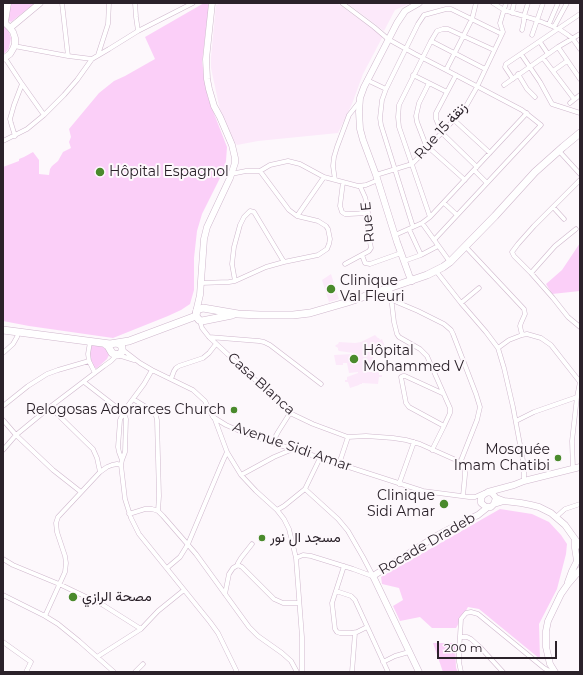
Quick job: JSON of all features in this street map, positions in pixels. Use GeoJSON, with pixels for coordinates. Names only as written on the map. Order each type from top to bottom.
{"type":"FeatureCollection","features":[{"type":"Feature","properties":{"kind":"main road"},"geometry":{"type":"LineString","coordinates":[[200,317],[238,314],[293,315],[310,313],[412,281],[436,271],[450,262],[535,172],[580,134]]}},
{"type":"Feature","properties":{"kind":"main road"},"geometry":{"type":"LineString","coordinates":[[200,317],[199,309],[204,308],[238,314]]}},
{"type":"Feature","properties":{"kind":"main road"},"geometry":{"type":"LineString","coordinates":[[3,330],[105,344],[115,343],[129,341],[200,317],[209,316],[207,310],[204,308]]}},
{"type":"Feature","properties":{"kind":"main road"},"geometry":{"type":"LineString","coordinates":[[117,352],[129,341]]}},
{"type":"Feature","properties":{"kind":"main road"},"geometry":{"type":"LineString","coordinates":[[115,343],[111,346],[117,352]]}},
{"type":"Feature","properties":{"kind":"main road"},"geometry":{"type":"LineString","coordinates":[[105,344],[117,352]]}},
{"type":"Feature","properties":{"kind":"street"},"geometry":{"type":"LineString","coordinates":[[8,3],[4,22],[13,32],[15,38],[14,46],[10,54],[4,59],[44,115]]}},
{"type":"Feature","properties":{"kind":"street"},"geometry":{"type":"LineString","coordinates":[[10,28],[40,3]]}},
{"type":"Feature","properties":{"kind":"street"},"geometry":{"type":"LineString","coordinates":[[62,3],[68,56]]}},
{"type":"Feature","properties":{"kind":"street"},"geometry":{"type":"LineString","coordinates":[[98,55],[108,24],[109,3]]}},
{"type":"Feature","properties":{"kind":"street"},"geometry":{"type":"LineString","coordinates":[[135,3],[138,31]]}},
{"type":"Feature","properties":{"kind":"street"},"geometry":{"type":"LineString","coordinates":[[3,141],[15,136],[44,115],[77,80],[92,59],[138,31],[193,3]]}},
{"type":"Feature","properties":{"kind":"street"},"geometry":{"type":"LineString","coordinates":[[200,317],[204,239],[207,226],[231,174],[234,163],[234,152],[226,130],[214,106],[207,79],[206,59],[212,3]]}},
{"type":"Feature","properties":{"kind":"street"},"geometry":{"type":"LineString","coordinates":[[342,3],[388,39],[510,103],[527,113],[541,126],[434,240]]}},
{"type":"Feature","properties":{"kind":"street"},"geometry":{"type":"LineString","coordinates":[[412,281],[401,253],[365,145],[359,120],[361,94],[388,39],[405,11],[419,3]]}},
{"type":"Feature","properties":{"kind":"street"},"geometry":{"type":"LineString","coordinates":[[446,70],[472,19],[476,3]]}},
{"type":"Feature","properties":{"kind":"street"},"geometry":{"type":"LineString","coordinates":[[493,3],[504,10],[554,26],[573,39],[580,49]]}},
{"type":"Feature","properties":{"kind":"street"},"geometry":{"type":"LineString","coordinates":[[421,255],[411,228],[380,122],[382,100],[405,49],[424,15],[449,9],[502,34],[503,31],[500,23],[506,3]]}},
{"type":"Feature","properties":{"kind":"street"},"geometry":{"type":"LineString","coordinates":[[512,12],[514,3]]}},
{"type":"Feature","properties":{"kind":"street"},"geometry":{"type":"LineString","coordinates":[[522,30],[528,3]]}},
{"type":"Feature","properties":{"kind":"street"},"geometry":{"type":"LineString","coordinates":[[532,35],[543,3]]}},
{"type":"Feature","properties":{"kind":"street"},"geometry":{"type":"LineString","coordinates":[[549,24],[558,3]]}},
{"type":"Feature","properties":{"kind":"street"},"geometry":{"type":"LineString","coordinates":[[554,26],[567,3]]}},
{"type":"Feature","properties":{"kind":"street"},"geometry":{"type":"LineString","coordinates":[[513,79],[505,67],[506,64],[580,14]]}},
{"type":"Feature","properties":{"kind":"street"},"geometry":{"type":"LineString","coordinates":[[430,217],[399,127],[399,105],[436,32],[445,28],[494,50]]}},
{"type":"Feature","properties":{"kind":"street","name":"Rue 15 زنقة"},"geometry":{"type":"LineString","coordinates":[[360,186],[394,169],[412,164],[417,160],[465,108],[477,87],[502,34]]}},
{"type":"Feature","properties":{"kind":"street"},"geometry":{"type":"LineString","coordinates":[[504,85],[558,47],[580,34]]}},
{"type":"Feature","properties":{"kind":"street"},"geometry":{"type":"LineString","coordinates":[[431,41],[485,69]]}},
{"type":"Feature","properties":{"kind":"street"},"geometry":{"type":"LineString","coordinates":[[540,42],[548,54]]}},
{"type":"Feature","properties":{"kind":"street"},"geometry":{"type":"LineString","coordinates":[[14,46],[92,59]]}},
{"type":"Feature","properties":{"kind":"street"},"geometry":{"type":"LineString","coordinates":[[558,47],[580,79]]}},
{"type":"Feature","properties":{"kind":"street"},"geometry":{"type":"LineString","coordinates":[[521,54],[548,94],[552,104],[580,113]]}},
{"type":"Feature","properties":{"kind":"street"},"geometry":{"type":"LineString","coordinates":[[543,58],[574,100]]}},
{"type":"Feature","properties":{"kind":"street"},"geometry":{"type":"LineString","coordinates":[[553,71],[567,61]]}},
{"type":"Feature","properties":{"kind":"street"},"geometry":{"type":"LineString","coordinates":[[518,74],[535,97]]}},
{"type":"Feature","properties":{"kind":"street"},"geometry":{"type":"LineString","coordinates":[[413,75],[447,92]]}},
{"type":"Feature","properties":{"kind":"street"},"geometry":{"type":"LineString","coordinates":[[456,75],[435,115],[437,122],[442,133],[487,183]]}},
{"type":"Feature","properties":{"kind":"street"},"geometry":{"type":"LineString","coordinates":[[367,80],[386,89]]}},
{"type":"Feature","properties":{"kind":"street"},"geometry":{"type":"LineString","coordinates":[[429,83],[419,103],[416,116],[417,122],[427,148],[465,180]]}},
{"type":"Feature","properties":{"kind":"street"},"geometry":{"type":"LineString","coordinates":[[15,136],[10,119],[22,84]]}},
{"type":"Feature","properties":{"kind":"street"},"geometry":{"type":"LineString","coordinates":[[570,102],[580,96]]}},
{"type":"Feature","properties":{"kind":"street"},"geometry":{"type":"LineString","coordinates":[[335,180],[333,166],[337,147],[349,115],[360,101]]}},
{"type":"Feature","properties":{"kind":"street"},"geometry":{"type":"LineString","coordinates":[[395,235],[422,223],[430,217],[527,113]]}},
{"type":"Feature","properties":{"kind":"street"},"geometry":{"type":"LineString","coordinates":[[454,120],[490,153]]}},
{"type":"Feature","properties":{"kind":"street"},"geometry":{"type":"LineString","coordinates":[[559,151],[580,174]]}},
{"type":"Feature","properties":{"kind":"street"},"geometry":{"type":"LineString","coordinates":[[231,174],[246,171],[260,171],[275,164],[291,161],[324,177],[360,186]]}},
{"type":"Feature","properties":{"kind":"street"},"geometry":{"type":"LineString","coordinates":[[201,283],[235,281],[261,269],[284,262],[318,255],[326,249],[329,244],[329,234],[326,226],[318,221],[297,216],[288,210],[260,171]]}},
{"type":"Feature","properties":{"kind":"street"},"geometry":{"type":"LineString","coordinates":[[297,216],[324,177]]}},
{"type":"Feature","properties":{"kind":"street"},"geometry":{"type":"LineString","coordinates":[[580,180],[534,226],[512,252],[568,317],[580,327]]}},
{"type":"Feature","properties":{"kind":"street"},"geometry":{"type":"LineString","coordinates":[[343,182],[340,206],[342,212],[345,214],[368,213]]}},
{"type":"Feature","properties":{"kind":"street","name":"Rue E"},"geometry":{"type":"LineString","coordinates":[[360,186],[365,197],[368,213],[368,238],[371,247],[369,251],[362,255]]}},
{"type":"Feature","properties":{"kind":"street"},"geometry":{"type":"LineString","coordinates":[[444,203],[458,215]]}},
{"type":"Feature","properties":{"kind":"street"},"geometry":{"type":"LineString","coordinates":[[553,207],[564,219]]}},
{"type":"Feature","properties":{"kind":"street"},"geometry":{"type":"LineString","coordinates":[[235,281],[232,264],[234,247],[240,225],[246,214],[250,211],[254,212],[284,262]]}},
{"type":"Feature","properties":{"kind":"street"},"geometry":{"type":"LineString","coordinates":[[422,223],[450,262]]}},
{"type":"Feature","properties":{"kind":"street"},"geometry":{"type":"LineString","coordinates":[[531,273],[555,246],[576,229]]}},
{"type":"Feature","properties":{"kind":"street"},"geometry":{"type":"LineString","coordinates":[[404,261],[421,255],[438,246]]}},
{"type":"Feature","properties":{"kind":"street"},"geometry":{"type":"LineString","coordinates":[[465,246],[524,309],[525,314],[521,323],[522,335]]}},
{"type":"Feature","properties":{"kind":"street"},"geometry":{"type":"LineString","coordinates":[[345,264],[362,255],[365,263],[370,264],[401,253]]}},
{"type":"Feature","properties":{"kind":"street"},"geometry":{"type":"LineString","coordinates":[[436,271],[498,348],[516,421],[524,466],[524,481]]}},
{"type":"Feature","properties":{"kind":"street"},"geometry":{"type":"LineString","coordinates":[[390,288],[397,334],[399,337],[416,346],[425,353],[450,411],[432,450]]}},
{"type":"Feature","properties":{"kind":"street"},"geometry":{"type":"LineString","coordinates":[[461,303],[480,288]]}},
{"type":"Feature","properties":{"kind":"street"},"geometry":{"type":"LineString","coordinates":[[200,295],[204,308]]}},
{"type":"Feature","properties":{"kind":"street"},"geometry":{"type":"LineString","coordinates":[[392,300],[444,324],[451,330],[476,394],[480,408],[477,420],[460,463],[465,472],[462,496]]}},
{"type":"Feature","properties":{"kind":"street","name":"Casa Blanca"},"geometry":{"type":"LineString","coordinates":[[200,317],[202,328],[209,337],[262,385],[290,413],[348,437],[366,436],[393,438],[414,442],[460,463]]}},
{"type":"Feature","properties":{"kind":"street"},"geometry":{"type":"LineString","coordinates":[[3,353],[13,344],[18,337],[18,333]]}},
{"type":"Feature","properties":{"kind":"street"},"geometry":{"type":"LineString","coordinates":[[498,348],[509,340],[522,335],[527,334],[537,336],[549,343],[580,382],[576,397],[572,440],[573,470]]}},
{"type":"Feature","properties":{"kind":"street"},"geometry":{"type":"LineString","coordinates":[[209,337],[264,342],[321,384]]}},
{"type":"Feature","properties":{"kind":"street"},"geometry":{"type":"LineString","coordinates":[[90,342],[89,361],[95,373]]}},
{"type":"Feature","properties":{"kind":"street"},"geometry":{"type":"LineString","coordinates":[[171,379],[176,368],[203,358],[216,344]]}},
{"type":"Feature","properties":{"kind":"street"},"geometry":{"type":"LineString","coordinates":[[3,450],[16,435],[50,407],[111,362],[117,352],[198,394],[205,401],[227,452],[241,475],[277,510],[289,529],[296,558],[302,637],[302,672]]}},
{"type":"Feature","properties":{"kind":"street"},"geometry":{"type":"LineString","coordinates":[[3,406],[28,386],[47,374],[89,361]]}},
{"type":"Feature","properties":{"kind":"street"},"geometry":{"type":"LineString","coordinates":[[152,370],[120,420],[119,452],[125,499],[129,514],[139,534],[206,616],[218,633],[237,672]]}},
{"type":"Feature","properties":{"kind":"street"},"geometry":{"type":"LineString","coordinates":[[443,393],[405,376],[401,377],[406,403],[409,407],[444,426]]}},
{"type":"Feature","properties":{"kind":"street"},"geometry":{"type":"LineString","coordinates":[[45,616],[65,572],[66,563],[57,532],[56,523],[58,517],[100,472],[107,467],[121,462],[125,452],[126,419],[124,412],[84,382]]}},
{"type":"Feature","properties":{"kind":"street"},"geometry":{"type":"LineString","coordinates":[[516,421],[540,409],[576,397]]}},
{"type":"Feature","properties":{"kind":"street"},"geometry":{"type":"LineString","coordinates":[[133,399],[154,412],[157,420],[158,511]]}},
{"type":"Feature","properties":{"kind":"street"},"geometry":{"type":"LineString","coordinates":[[50,407],[93,449],[97,458],[100,472]]}},
{"type":"Feature","properties":{"kind":"street"},"geometry":{"type":"LineString","coordinates":[[272,443],[290,413]]}},
{"type":"Feature","properties":{"kind":"street","name":"Avenue Sidi Amar"},"geometry":{"type":"LineString","coordinates":[[213,417],[235,429],[272,443],[399,484],[423,491],[487,501]]}},
{"type":"Feature","properties":{"kind":"street"},"geometry":{"type":"LineString","coordinates":[[3,420],[16,435],[53,470],[81,492]]}},
{"type":"Feature","properties":{"kind":"street"},"geometry":{"type":"LineString","coordinates":[[339,464],[348,437]]}},
{"type":"Feature","properties":{"kind":"street"},"geometry":{"type":"LineString","coordinates":[[399,484],[414,442]]}},
{"type":"Feature","properties":{"kind":"street"},"geometry":{"type":"LineString","coordinates":[[241,475],[274,457],[293,449]]}},
{"type":"Feature","properties":{"kind":"street"},"geometry":{"type":"LineString","coordinates":[[167,568],[180,557],[188,544],[227,452]]}},
{"type":"Feature","properties":{"kind":"street"},"geometry":{"type":"LineString","coordinates":[[277,510],[305,489],[320,458]]}},
{"type":"Feature","properties":{"kind":"street"},"geometry":{"type":"LineString","coordinates":[[580,468],[524,481],[486,492],[481,496],[487,501],[521,503],[539,508],[556,517],[565,525],[580,546]]}},
{"type":"Feature","properties":{"kind":"street"},"geometry":{"type":"LineString","coordinates":[[487,501],[501,488]]}},
{"type":"Feature","properties":{"kind":"street","name":"Rocade Dradeb"},"geometry":{"type":"LineString","coordinates":[[305,489],[338,519],[348,531],[373,576],[419,672]]}},
{"type":"Feature","properties":{"kind":"street"},"geometry":{"type":"LineString","coordinates":[[486,492],[492,493],[487,501]]}},
{"type":"Feature","properties":{"kind":"street","name":"Rocade Dradeb"},"geometry":{"type":"LineString","coordinates":[[373,576],[438,535],[478,515],[482,512],[487,501]]}},
{"type":"Feature","properties":{"kind":"street"},"geometry":{"type":"LineString","coordinates":[[556,517],[565,509],[580,504]]}},
{"type":"Feature","properties":{"kind":"street"},"geometry":{"type":"LineString","coordinates":[[129,514],[145,509],[158,511],[188,544],[249,627],[258,636],[282,653],[291,662],[297,672]]}},
{"type":"Feature","properties":{"kind":"street"},"geometry":{"type":"LineString","coordinates":[[555,672],[550,664],[547,652],[546,631],[550,616],[557,601],[568,584],[580,570],[577,567],[578,561],[575,548],[575,539]]}},
{"type":"Feature","properties":{"kind":"street"},"geometry":{"type":"LineString","coordinates":[[225,594],[229,574],[233,568],[238,565],[241,558],[252,544]]}},
{"type":"Feature","properties":{"kind":"street","name":"Rocade Dradeb"},"geometry":{"type":"LineString","coordinates":[[296,558],[303,555],[308,555],[373,576]]}},
{"type":"Feature","properties":{"kind":"street"},"geometry":{"type":"LineString","coordinates":[[3,559],[13,565],[59,584],[103,605],[141,629]]}},
{"type":"Feature","properties":{"kind":"street"},"geometry":{"type":"LineString","coordinates":[[568,584],[572,570],[578,561]]}},
{"type":"Feature","properties":{"kind":"street"},"geometry":{"type":"LineString","coordinates":[[238,565],[242,567],[274,599],[283,603],[299,603]]}},
{"type":"Feature","properties":{"kind":"street"},"geometry":{"type":"LineString","coordinates":[[344,566],[332,605],[335,629],[340,633],[355,633],[367,627]]}},
{"type":"Feature","properties":{"kind":"street"},"geometry":{"type":"LineString","coordinates":[[96,657],[141,629],[158,611],[184,590]]}},
{"type":"Feature","properties":{"kind":"street"},"geometry":{"type":"LineString","coordinates":[[336,591],[353,598],[388,672]]}},
{"type":"Feature","properties":{"kind":"street"},"geometry":{"type":"LineString","coordinates":[[3,595],[45,616],[66,630],[114,672]]}},
{"type":"Feature","properties":{"kind":"street"},"geometry":{"type":"LineString","coordinates":[[461,672],[459,662],[460,625],[462,618],[466,613],[471,612],[474,612],[487,622],[543,670],[551,672]]}},
{"type":"Feature","properties":{"kind":"street"},"geometry":{"type":"LineString","coordinates":[[352,672],[355,633]]}},
{"type":"Feature","properties":{"kind":"street"},"geometry":{"type":"LineString","coordinates":[[460,637],[471,639],[503,672]]}},
{"type":"Feature","properties":{"kind":"street"},"geometry":{"type":"LineString","coordinates":[[3,642],[31,662],[26,672]]}},
{"type":"Feature","properties":{"kind":"street"},"geometry":{"type":"LineString","coordinates":[[383,662],[395,656],[409,652]]}},
{"type":"Feature","properties":{"kind":"street"},"geometry":{"type":"LineString","coordinates":[[135,672],[143,664]]}},
{"type":"Feature","properties":{"kind":"shaded area"},"geometry":{"type":"Polygon","coordinates":[[[10,3],[35,3],[11,22],[7,19],[10,3]]]}},
{"type":"Feature","properties":{"kind":"shaded area"},"geometry":{"type":"Polygon","coordinates":[[[204,3],[209,5],[202,62],[208,98],[227,147],[224,170],[202,214],[197,231],[194,258],[194,290],[190,304],[168,316],[113,338],[3,321],[3,167],[19,161],[19,159],[33,152],[39,160],[39,174],[49,175],[50,169],[58,161],[63,152],[71,148],[69,142],[71,137],[69,129],[99,93],[114,81],[155,59],[145,37],[204,3]]]}},
{"type":"Feature","properties":{"kind":"shaded area"},"geometry":{"type":"Polygon","coordinates":[[[222,3],[337,3],[383,36],[363,74],[352,104],[338,133],[258,141],[237,145],[220,110],[211,68],[216,5],[222,3]]]}},
{"type":"Feature","properties":{"kind":"shaded area"},"geometry":{"type":"Polygon","coordinates":[[[347,3],[411,3],[395,10],[384,31],[347,3]]]}},
{"type":"Feature","properties":{"kind":"shaded area"},"geometry":{"type":"Polygon","coordinates":[[[3,25],[9,32],[11,38],[9,48],[3,54],[3,25]]]}},
{"type":"Feature","properties":{"kind":"shaded area"},"geometry":{"type":"Polygon","coordinates":[[[580,243],[580,291],[552,294],[546,284],[562,270],[580,243]]]}},
{"type":"Feature","properties":{"kind":"shaded area","name":"Clinique Val Fleuri"},"geometry":{"type":"Polygon","coordinates":[[[331,274],[339,299],[329,302],[322,280],[331,274]]]}},
{"type":"Feature","properties":{"kind":"shaded area","name":"Hôpital Mohammed V"},"geometry":{"type":"Polygon","coordinates":[[[375,335],[380,340],[382,339],[386,349],[377,353],[374,347],[366,350],[367,352],[372,351],[376,369],[367,370],[367,372],[379,372],[379,375],[382,375],[382,377],[379,377],[378,384],[362,383],[350,388],[348,382],[345,382],[345,380],[347,380],[347,377],[358,372],[349,373],[347,363],[343,363],[343,365],[336,365],[334,355],[354,353],[339,351],[335,346],[339,342],[361,342],[375,335]]]}},
{"type":"Feature","properties":{"kind":"shaded area"},"geometry":{"type":"Polygon","coordinates":[[[91,343],[105,346],[109,355],[107,359],[97,368],[94,368],[89,359],[91,343]]]}},
{"type":"Feature","properties":{"kind":"shaded area"},"geometry":{"type":"Polygon","coordinates":[[[500,509],[532,514],[549,522],[567,544],[557,589],[539,624],[540,659],[479,609],[468,607],[456,628],[432,628],[420,617],[400,621],[393,606],[403,600],[399,588],[382,584],[381,577],[500,509]]]}},
{"type":"Feature","properties":{"kind":"shaded area"},"geometry":{"type":"Polygon","coordinates":[[[433,643],[455,643],[456,668],[458,672],[443,672],[433,643]]]}},
{"type":"Feature","properties":{"kind":"place","name":"Hôpital Espagnol"},"geometry":{"type":"Point","coordinates":[100,172]}},
{"type":"Feature","properties":{"kind":"place","name":"Clinique Val Fleuri"},"geometry":{"type":"Point","coordinates":[331,289]}},
{"type":"Feature","properties":{"kind":"place","name":"Hôpital Mohammed V"},"geometry":{"type":"Point","coordinates":[354,359]}},
{"type":"Feature","properties":{"kind":"place","name":"Relogosas Adorarces Church"},"geometry":{"type":"Point","coordinates":[234,410]}},
{"type":"Feature","properties":{"kind":"place","name":"Mosquée Imam Chatibi"},"geometry":{"type":"Point","coordinates":[558,458]}},
{"type":"Feature","properties":{"kind":"place","name":"Clinique Sidi Amar"},"geometry":{"type":"Point","coordinates":[444,504]}},
{"type":"Feature","properties":{"kind":"place","name":"مسجد ال نور"},"geometry":{"type":"Point","coordinates":[262,538]}},
{"type":"Feature","properties":{"kind":"place","name":"مصحة الرازي"},"geometry":{"type":"Point","coordinates":[73,597]}}]}
